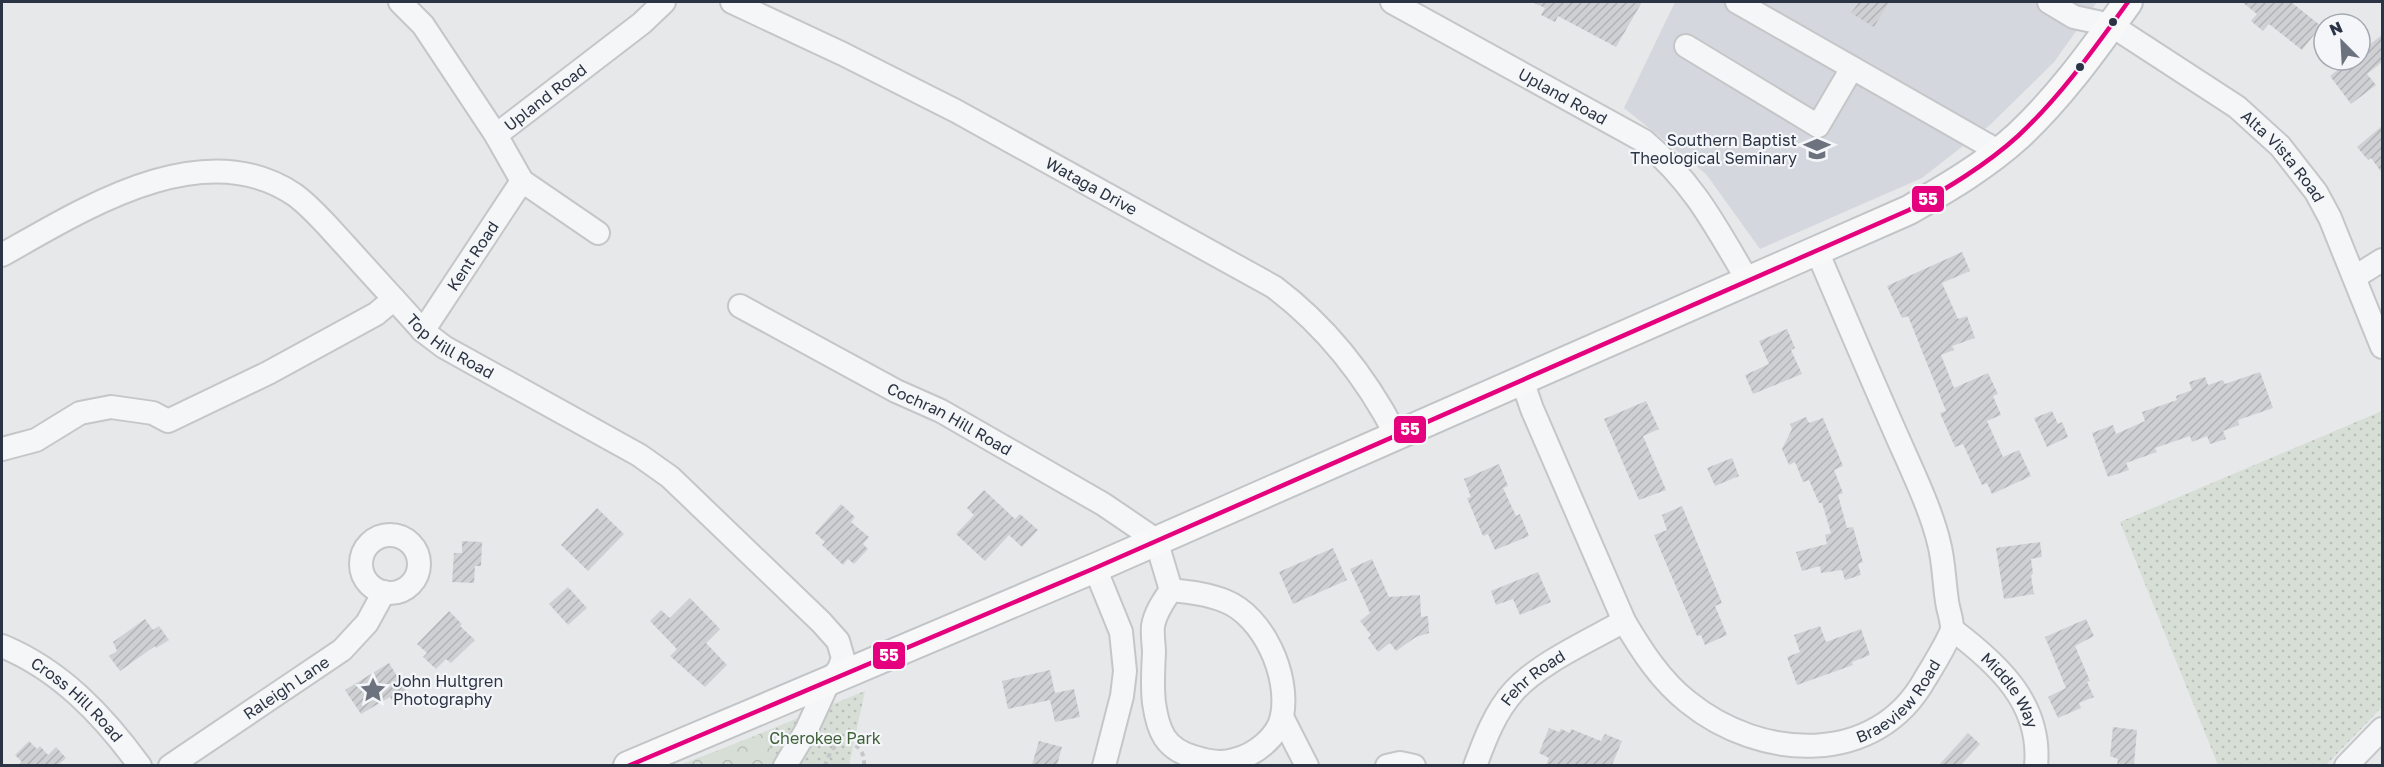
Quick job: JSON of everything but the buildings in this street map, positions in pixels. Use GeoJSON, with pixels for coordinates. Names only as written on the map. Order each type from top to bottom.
{"type":"FeatureCollection","features":[{"type":"Feature","properties":{"kind":"main road"},"geometry":{"type":"LineString","coordinates":[[628,765],[1095,568],[1909,210],[1961,180],[2018,136],[2064,88],[2128,2]]}},
{"type":"Feature","properties":{"kind":"street","name":"Upland Road"},"geometry":{"type":"LineString","coordinates":[[400,2],[423,25],[496,135],[642,23],[664,2]]}},
{"type":"Feature","properties":{"kind":"street","name":"Wataga Drive"},"geometry":{"type":"LineString","coordinates":[[732,2],[843,54],[956,111],[1274,287],[1302,308],[1328,334],[1354,366],[1383,409],[1396,435]]}},
{"type":"Feature","properties":{"kind":"street","name":"Upland Road"},"geometry":{"type":"LineString","coordinates":[[1392,2],[1644,141],[1674,168],[1703,204],[1748,281]]}},
{"type":"Feature","properties":{"kind":"street"},"geometry":{"type":"LineString","coordinates":[[1737,2],[1998,151]]}},
{"type":"Feature","properties":{"kind":"street"},"geometry":{"type":"LineString","coordinates":[[2049,2],[2074,17],[2111,25]]}},
{"type":"Feature","properties":{"kind":"street","name":"Alta Vista Road"},"geometry":{"type":"LineString","coordinates":[[2111,25],[2237,107],[2280,146],[2316,192],[2330,218],[2382,347]]}},
{"type":"Feature","properties":{"kind":"street"},"geometry":{"type":"LineString","coordinates":[[1686,46],[1818,126],[1852,68]]}},
{"type":"Feature","properties":{"kind":"street"},"geometry":{"type":"LineString","coordinates":[[496,135],[522,181],[598,233]]}},
{"type":"Feature","properties":{"kind":"street","name":"Top Hill Road"},"geometry":{"type":"LineString","coordinates":[[2,255],[113,194],[159,180],[194,174],[232,173],[266,180],[297,196],[423,331],[444,347],[639,455],[670,477],[838,641],[843,658],[839,669],[829,681]]}},
{"type":"Feature","properties":{"kind":"street","name":"Kent Road"},"geometry":{"type":"LineString","coordinates":[[423,331],[522,181]]}},
{"type":"Feature","properties":{"kind":"street"},"geometry":{"type":"LineString","coordinates":[[1816,251],[1909,463],[1939,542],[1953,630]]}},
{"type":"Feature","properties":{"kind":"street"},"geometry":{"type":"LineString","coordinates":[[2355,277],[2382,260]]}},
{"type":"Feature","properties":{"kind":"street"},"geometry":{"type":"LineString","coordinates":[[2,449],[36,440],[80,413],[111,407],[153,413],[168,422],[268,373],[376,314],[394,299]]}},
{"type":"Feature","properties":{"kind":"street","name":"Cochran Hill Road"},"geometry":{"type":"LineString","coordinates":[[740,306],[896,391],[941,411],[1103,504],[1156,540]]}},
{"type":"Feature","properties":{"kind":"street","name":"Braeview Road"},"geometry":{"type":"LineString","coordinates":[[1522,380],[1532,409],[1624,621],[1639,648],[1673,688],[1715,722],[1732,732],[1779,747],[1818,748],[1860,741],[1891,723],[1907,707],[1922,686],[1953,630]]}},
{"type":"Feature","properties":{"kind":"street"},"geometry":{"type":"LineString","coordinates":[[1156,540],[1171,590]]}},
{"type":"Feature","properties":{"kind":"street"},"geometry":{"type":"LineString","coordinates":[[1095,568],[1121,632],[1125,671],[1122,696],[1104,765]]}},
{"type":"Feature","properties":{"kind":"street"},"geometry":{"type":"LineString","coordinates":[[1171,590],[1196,592],[1226,601],[1252,619],[1266,639],[1277,664],[1283,693],[1282,717],[1272,736],[1257,750],[1234,761],[1209,762],[1184,754],[1167,743],[1156,720],[1152,689],[1153,625],[1171,590]]}},
{"type":"Feature","properties":{"kind":"street","name":"Raleigh Lane"},"geometry":{"type":"LineString","coordinates":[[170,765],[342,650],[367,623],[384,592]]}},
{"type":"Feature","properties":{"kind":"street","name":"Fehr Road"},"geometry":{"type":"LineString","coordinates":[[1475,765],[1487,734],[1514,690],[1554,660],[1624,621]]}},
{"type":"Feature","properties":{"kind":"street","name":"Middle Way"},"geometry":{"type":"LineString","coordinates":[[1953,630],[1978,649],[2014,686],[2033,722],[2037,740],[2037,765]]}},
{"type":"Feature","properties":{"kind":"street","name":"Cross Hill Road"},"geometry":{"type":"LineString","coordinates":[[2,646],[49,670],[89,704],[140,765]]}},
{"type":"Feature","properties":{"kind":"street"},"geometry":{"type":"LineString","coordinates":[[785,765],[806,731],[829,681]]}},
{"type":"Feature","properties":{"kind":"street"},"geometry":{"type":"LineString","coordinates":[[1282,717],[1307,765]]}},
{"type":"Feature","properties":{"kind":"street"},"geometry":{"type":"LineString","coordinates":[[2346,765],[2382,729]]}},
{"type":"Feature","properties":{"kind":"street"},"geometry":{"type":"LineString","coordinates":[[1387,765],[1400,763],[1414,765]]}},
{"type":"Feature","properties":{"kind":"path"},"geometry":{"type":"LineString","coordinates":[[825,765],[833,748],[847,741],[861,750],[864,765]]}},
{"type":"Feature","properties":{"kind":"shaded area","name":"Southern Baptist Theological Seminary"},"geometry":{"type":"Polygon","coordinates":[[[1675,2],[2097,2],[2054,62],[1991,124],[1922,178],[1760,249],[1706,174],[1624,108],[1675,2]]]}},
{"type":"Feature","properties":{"kind":"green space"},"geometry":{"type":"Polygon","coordinates":[[[2382,411],[2382,707],[2326,765],[2218,765],[2120,522],[2382,411]]]}},
{"type":"Feature","properties":{"kind":"green space","name":"Cherokee Park"},"geometry":{"type":"Polygon","coordinates":[[[865,691],[849,765],[680,766],[865,691]]]}},
{"type":"Feature","properties":{"kind":"green space"},"geometry":{"type":"Polygon","coordinates":[[[763,733],[774,758],[769,765],[680,765],[763,733]]]}},
{"type":"Feature","properties":{"kind":"transit line","name":"55"},"geometry":{"type":"LineString","coordinates":[[628,766],[1095,568],[1909,210],[1979,167],[2034,121],[2090,55],[2128,2]]}},
{"type":"Feature","properties":{"kind":"place","name":"Southern Baptist Theological Seminary"},"geometry":{"type":"Point","coordinates":[1817,149]}},
{"type":"Feature","properties":{"kind":"place","name":"John Hultgren Photography"},"geometry":{"type":"Point","coordinates":[373,690]}}]}
